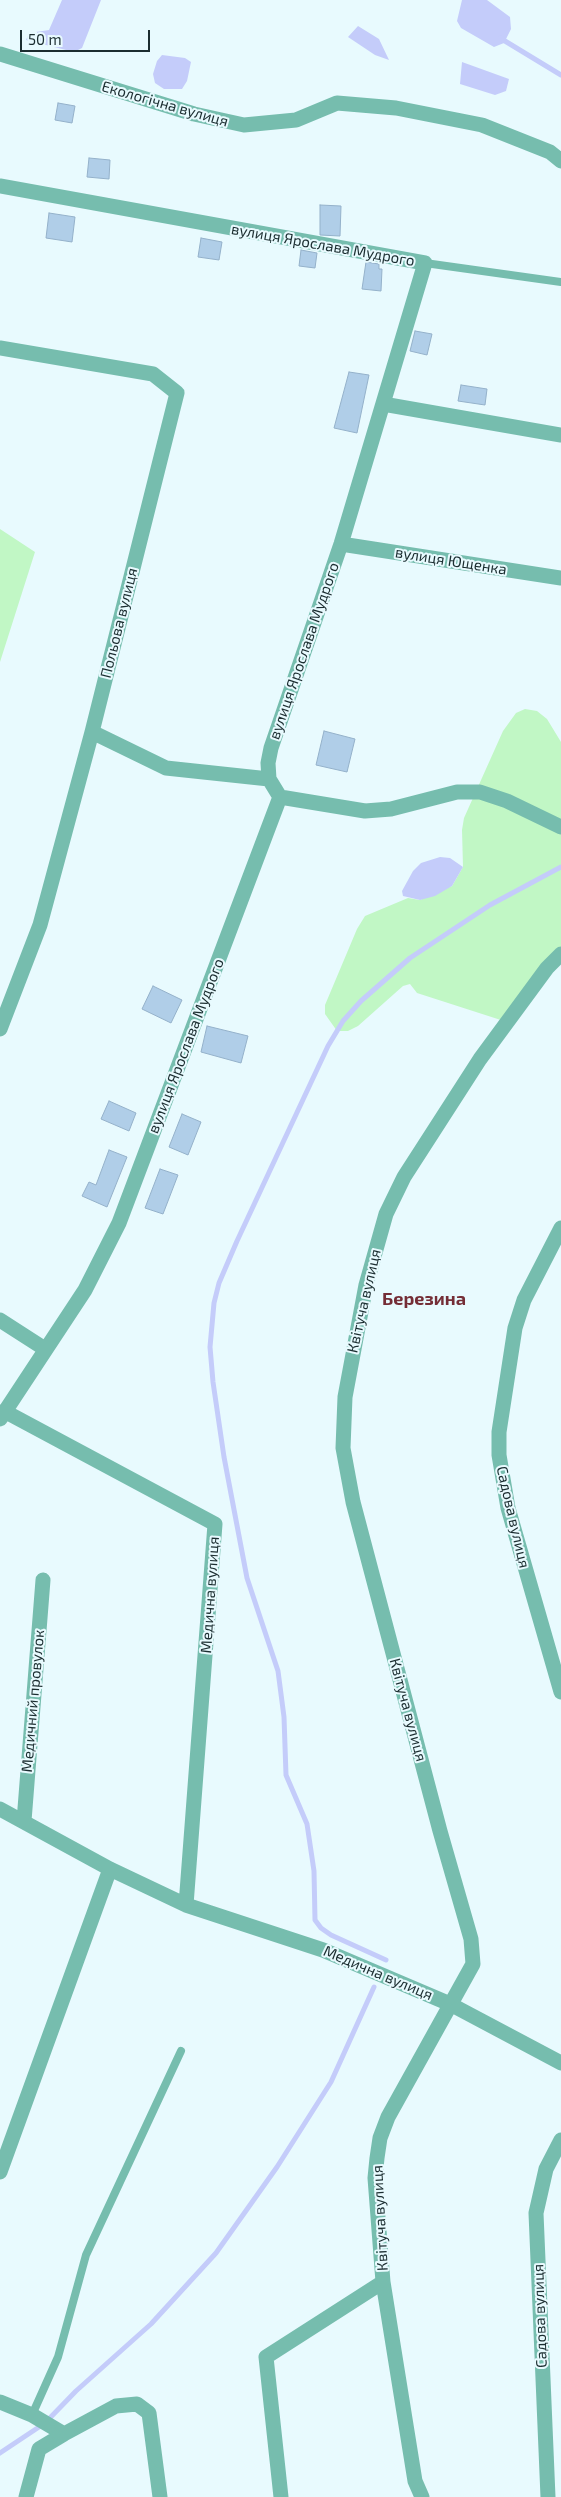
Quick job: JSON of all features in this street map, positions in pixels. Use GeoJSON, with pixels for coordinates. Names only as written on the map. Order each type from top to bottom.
{"type":"FeatureCollection","features":[{"type":"Feature","properties":{"kind":"street","name":"Екологічна вулиця"},"geometry":{"type":"LineString","coordinates":[[0,54],[194,114],[244,125],[296,120],[337,103],[396,108],[482,125],[550,152],[561,160]]}},
{"type":"Feature","properties":{"kind":"street","name":"вулиця Ярослава Мудрого"},"geometry":{"type":"LineString","coordinates":[[0,186],[425,263],[341,544],[271,748],[268,763],[269,779]]}},
{"type":"Feature","properties":{"kind":"street","name":"Польова вулиця"},"geometry":{"type":"LineString","coordinates":[[0,348],[153,374],[177,392],[92,732],[40,926],[0,1029]]}},
{"type":"Feature","properties":{"kind":"street"},"geometry":{"type":"LineString","coordinates":[[383,404],[561,435]]}},
{"type":"Feature","properties":{"kind":"street","name":"вулиця Ющенка"},"geometry":{"type":"LineString","coordinates":[[341,544],[561,578]]}},
{"type":"Feature","properties":{"kind":"street"},"geometry":{"type":"LineString","coordinates":[[92,732],[166,768],[269,779],[280,797],[365,811],[391,809],[457,792],[480,792],[507,801],[561,827]]}},
{"type":"Feature","properties":{"kind":"street","name":"вулиця Ярослава Мудрого"},"geometry":{"type":"LineString","coordinates":[[2,1415],[85,1290],[119,1223],[280,797]]}},
{"type":"Feature","properties":{"kind":"street","name":"Квітуча вулиця"},"geometry":{"type":"LineString","coordinates":[[422,2497],[415,2481],[383,2282],[375,2178],[380,2138],[388,2116],[473,1964],[471,1939],[440,1831],[353,1502],[343,1448],[345,1397],[366,1285],[386,1214],[404,1177],[480,1059],[547,968],[561,954]]}},
{"type":"Feature","properties":{"kind":"street","name":"Садова вулиця"},"geometry":{"type":"LineString","coordinates":[[561,1228],[524,1300],[515,1328],[499,1432],[500,1462],[508,1508],[561,1692]]}},
{"type":"Feature","properties":{"kind":"street"},"geometry":{"type":"LineString","coordinates":[[0,1320],[45,1349]]}},
{"type":"Feature","properties":{"kind":"street","name":"Медична вулиця"},"geometry":{"type":"LineString","coordinates":[[2,1415],[215,1524],[186,1905]]}},
{"type":"Feature","properties":{"kind":"street","name":"Медичний провулок"},"geometry":{"type":"LineString","coordinates":[[24,1822],[43,1580]]}},
{"type":"Feature","properties":{"kind":"street","name":"Медична вулиця"},"geometry":{"type":"LineString","coordinates":[[0,1809],[110,1869],[186,1905],[324,1950],[450,2004],[561,2063]]}},
{"type":"Feature","properties":{"kind":"street"},"geometry":{"type":"LineString","coordinates":[[0,2172],[110,1869]]}},
{"type":"Feature","properties":{"kind":"street","name":"Садова вулиця"},"geometry":{"type":"LineString","coordinates":[[548,2497],[536,2213],[546,2169],[561,2140]]}},
{"type":"Feature","properties":{"kind":"street"},"geometry":{"type":"LineString","coordinates":[[281,2497],[266,2357],[383,2282]]}},
{"type":"Feature","properties":{"kind":"street"},"geometry":{"type":"LineString","coordinates":[[0,2402],[32,2414],[64,2434]]}},
{"type":"Feature","properties":{"kind":"street"},"geometry":{"type":"LineString","coordinates":[[26,2497],[39,2449],[116,2406],[137,2404],[149,2413],[160,2497]]}},
{"type":"Feature","properties":{"kind":"lane"},"geometry":{"type":"LineString","coordinates":[[425,263],[561,282]]}},
{"type":"Feature","properties":{"kind":"lane"},"geometry":{"type":"LineString","coordinates":[[32,2414],[58,2357],[86,2255],[181,2051]]}},
{"type":"Feature","properties":{"kind":"green space"},"geometry":{"type":"Polygon","coordinates":[[[0,529],[35,552],[0,662],[0,529]]]}},
{"type":"Feature","properties":{"kind":"green space"},"geometry":{"type":"Polygon","coordinates":[[[525,709],[537,711],[547,719],[561,742],[561,954],[507,1022],[417,993],[410,984],[403,986],[358,1026],[348,1031],[337,1031],[325,1014],[325,1005],[357,929],[365,916],[408,898],[420,900],[452,886],[463,867],[462,830],[464,818],[503,731],[516,713],[525,709]]]}},
{"type":"Feature","properties":{"kind":"water"},"geometry":{"type":"Polygon","coordinates":[[[62,0],[101,0],[82,48],[74,52],[26,40],[29,33],[49,30],[62,0]]]}},
{"type":"Feature","properties":{"kind":"water"},"geometry":{"type":"Polygon","coordinates":[[[462,0],[487,0],[510,17],[511,29],[504,43],[494,47],[461,28],[457,21],[462,0]]]}},
{"type":"Feature","properties":{"kind":"water"},"geometry":{"type":"Polygon","coordinates":[[[358,26],[379,39],[389,60],[375,55],[348,37],[358,26]]]}},
{"type":"Feature","properties":{"kind":"water"},"geometry":{"type":"Polygon","coordinates":[[[162,55],[185,58],[191,62],[187,81],[182,89],[164,89],[155,83],[153,74],[157,61],[162,55]]]}},
{"type":"Feature","properties":{"kind":"water"},"geometry":{"type":"Polygon","coordinates":[[[462,62],[509,79],[506,91],[495,95],[460,84],[462,62]]]}},
{"type":"Feature","properties":{"kind":"water"},"geometry":{"type":"Polygon","coordinates":[[[440,857],[450,858],[463,867],[452,886],[435,896],[420,900],[403,896],[402,891],[413,871],[421,863],[440,857]]]}},
{"type":"Feature","properties":{"kind":"building"},"geometry":{"type":"Polygon","coordinates":[[[58,103],[75,106],[72,123],[55,120],[58,103]]]}},
{"type":"Feature","properties":{"kind":"building"},"geometry":{"type":"Polygon","coordinates":[[[89,158],[110,160],[109,179],[87,177],[89,158]]]}},
{"type":"Feature","properties":{"kind":"building"},"geometry":{"type":"Polygon","coordinates":[[[320,205],[341,206],[340,236],[320,235],[320,205]]]}},
{"type":"Feature","properties":{"kind":"building"},"geometry":{"type":"Polygon","coordinates":[[[49,213],[75,217],[72,242],[46,238],[49,213]]]}},
{"type":"Feature","properties":{"kind":"building"},"geometry":{"type":"Polygon","coordinates":[[[201,238],[222,242],[219,260],[198,257],[201,238]]]}},
{"type":"Feature","properties":{"kind":"building"},"geometry":{"type":"Polygon","coordinates":[[[301,250],[317,253],[315,268],[299,266],[301,250]]]}},
{"type":"Feature","properties":{"kind":"building"},"geometry":{"type":"Polygon","coordinates":[[[366,262],[379,264],[379,269],[382,269],[381,291],[362,289],[366,262]]]}},
{"type":"Feature","properties":{"kind":"building"},"geometry":{"type":"Polygon","coordinates":[[[415,331],[432,334],[427,355],[410,351],[415,331]]]}},
{"type":"Feature","properties":{"kind":"building"},"geometry":{"type":"Polygon","coordinates":[[[349,372],[369,375],[357,433],[334,428],[349,372]]]}},
{"type":"Feature","properties":{"kind":"building"},"geometry":{"type":"Polygon","coordinates":[[[461,385],[487,389],[485,405],[458,401],[461,385]]]}},
{"type":"Feature","properties":{"kind":"building"},"geometry":{"type":"Polygon","coordinates":[[[324,731],[355,739],[347,772],[316,765],[324,731]]]}},
{"type":"Feature","properties":{"kind":"building"},"geometry":{"type":"Polygon","coordinates":[[[153,986],[182,1000],[171,1023],[142,1009],[153,986]]]}},
{"type":"Feature","properties":{"kind":"building"},"geometry":{"type":"Polygon","coordinates":[[[207,1026],[248,1036],[241,1063],[201,1052],[207,1026]]]}},
{"type":"Feature","properties":{"kind":"building"},"geometry":{"type":"Polygon","coordinates":[[[109,1101],[136,1113],[129,1131],[101,1119],[109,1101]]]}},
{"type":"Feature","properties":{"kind":"building"},"geometry":{"type":"Polygon","coordinates":[[[182,1114],[201,1122],[188,1155],[169,1147],[182,1114]]]}},
{"type":"Feature","properties":{"kind":"building"},"geometry":{"type":"Polygon","coordinates":[[[109,1150],[127,1157],[107,1207],[82,1196],[89,1182],[96,1185],[109,1150]]]}},
{"type":"Feature","properties":{"kind":"building"},"geometry":{"type":"Polygon","coordinates":[[[160,1169],[178,1175],[163,1214],[145,1208],[160,1169]]]}},
{"type":"Feature","properties":{"kind":"waterway"},"geometry":{"type":"LineString","coordinates":[[500,38],[561,75]]}},
{"type":"Feature","properties":{"kind":"waterway"},"geometry":{"type":"LineString","coordinates":[[386,1960],[331,1935],[321,1928],[315,1920],[314,1871],[307,1824],[286,1775],[284,1717],[278,1671],[247,1578],[224,1457],[210,1347],[214,1303],[219,1283],[237,1241],[328,1046],[343,1021],[361,1001],[410,958],[490,905],[561,867]]}},
{"type":"Feature","properties":{"kind":"waterway"},"geometry":{"type":"LineString","coordinates":[[0,2453],[45,2423],[76,2391],[151,2324],[216,2253],[277,2167],[331,2082],[374,1987]]}},
{"type":"Feature","properties":{"kind":"district","name":"Березина"},"geometry":{"type":"Point","coordinates":[424,1299]}}]}
